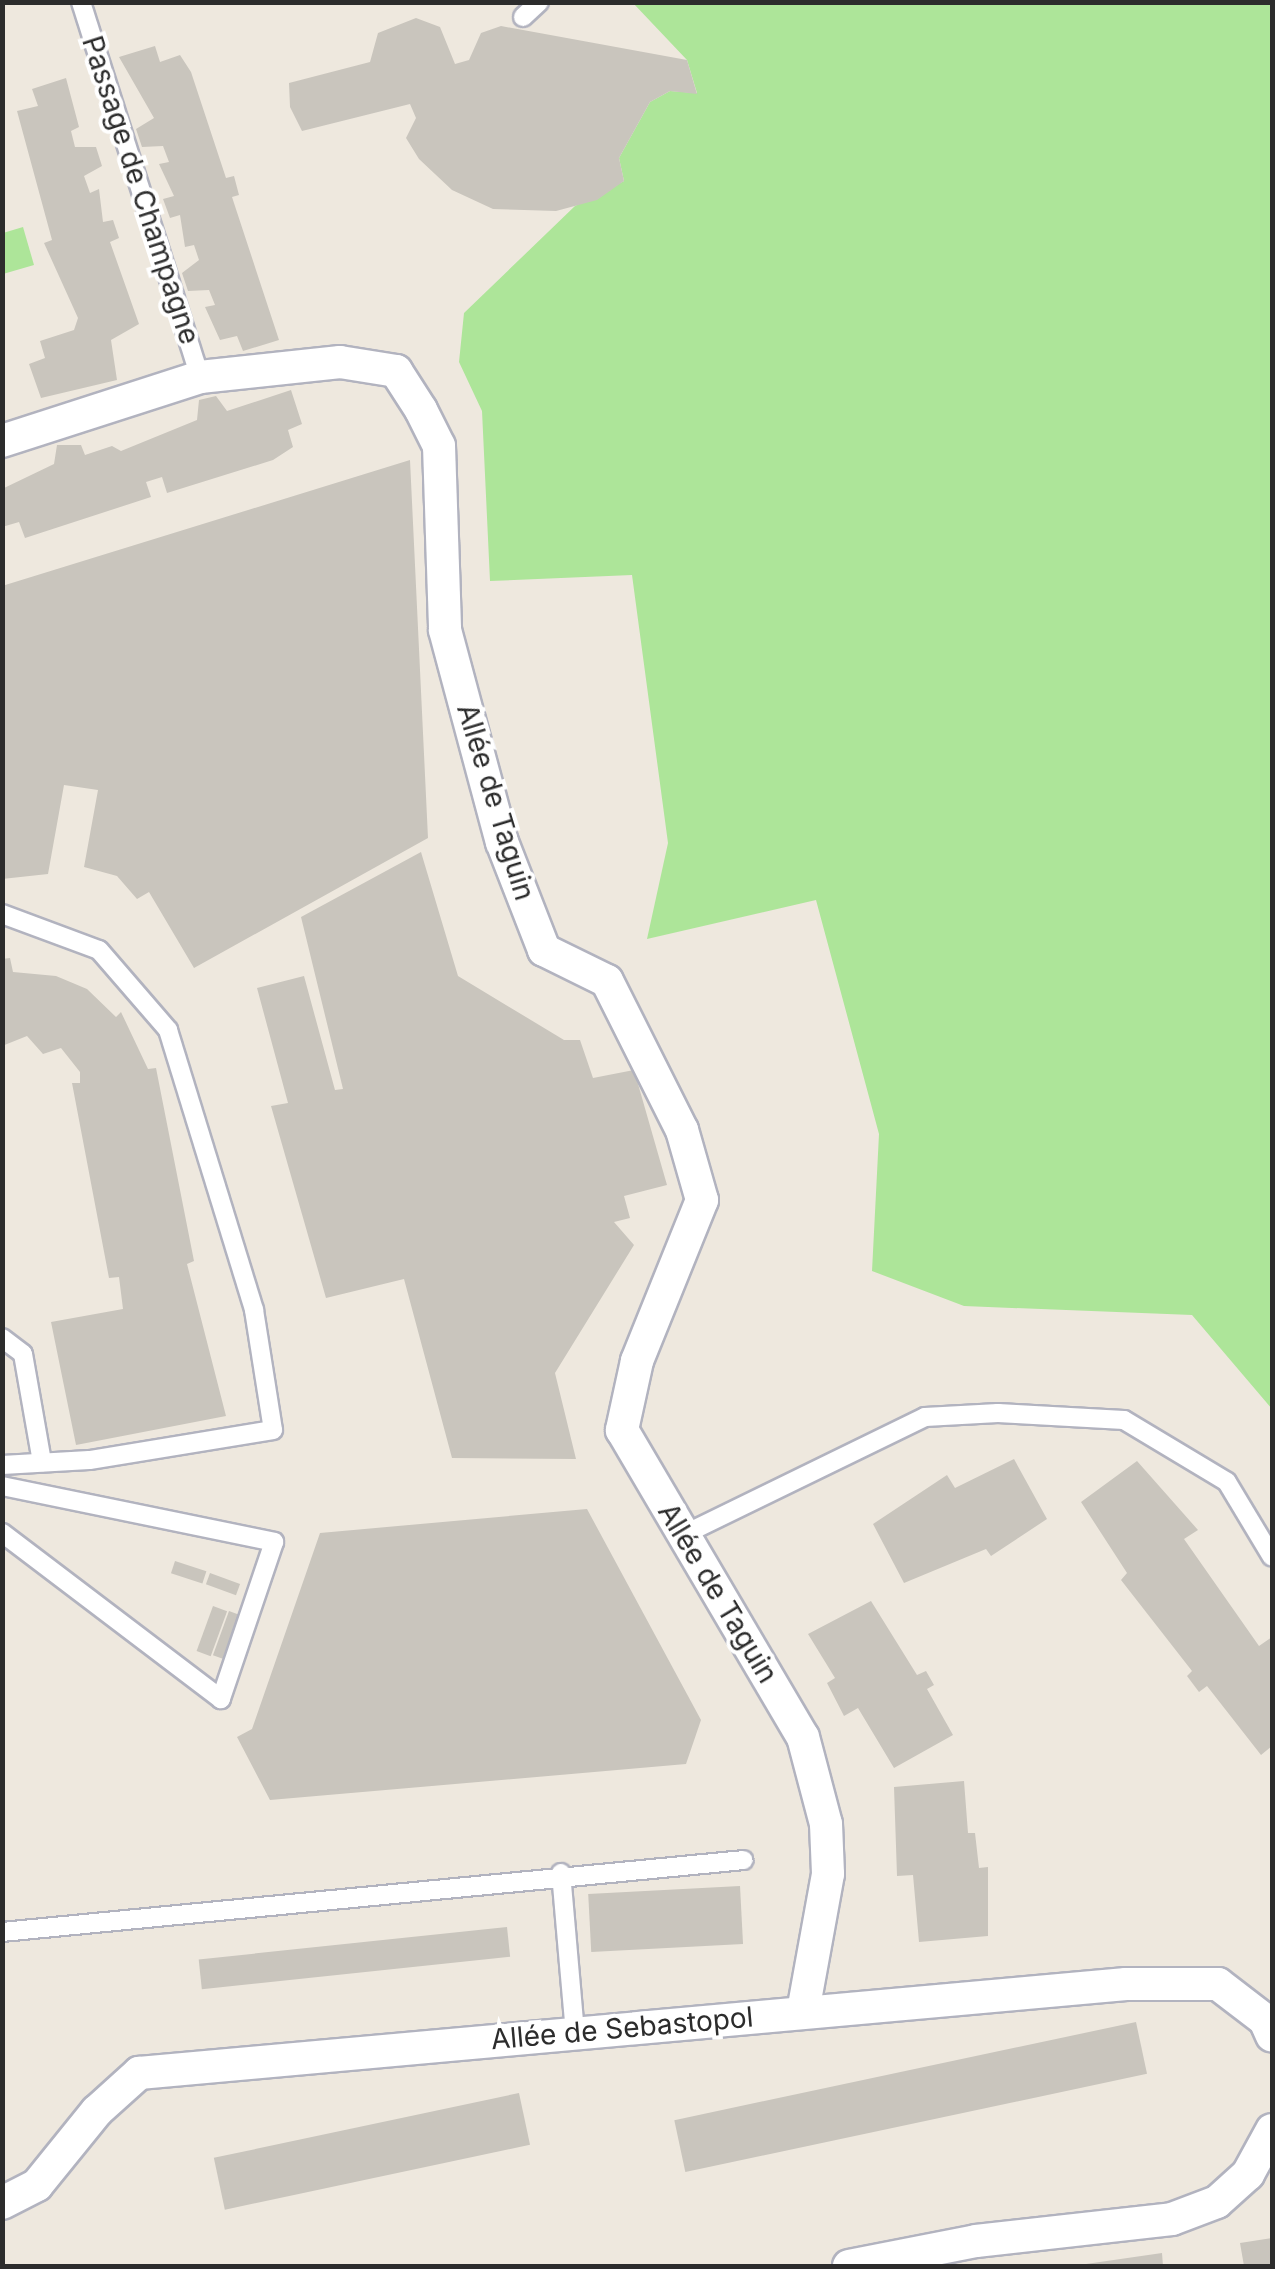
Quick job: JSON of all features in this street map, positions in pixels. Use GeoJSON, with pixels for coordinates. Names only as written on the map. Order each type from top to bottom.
{"type":"FeatureCollection","features":[{"type":"Feature","properties":{"kind":"street","name":"Allée de Taguin"},"geometry":{"type":"LineString","coordinates":[[200,377],[340,362],[396,371],[438,446],[445,630],[502,842],[544,950],[608,981],[682,1130],[702,1200],[637,1361],[622,1430],[803,1737],[826,1824],[828,1874],[803,2010]]}},
{"type":"Feature","properties":{"kind":"street"},"geometry":{"type":"LineString","coordinates":[[2,441],[200,377]]}},
{"type":"Feature","properties":{"kind":"street","name":"Allée de Sebastopol"},"geometry":{"type":"LineString","coordinates":[[2,2203],[36,2186],[96,2110],[139,2073],[803,2010],[1126,1984],[1218,1984],[1243,2003],[1272,2036]]}},
{"type":"Feature","properties":{"kind":"street"},"geometry":{"type":"LineString","coordinates":[[1243,2003],[1272,1988]]}},
{"type":"Feature","properties":{"kind":"street"},"geometry":{"type":"LineString","coordinates":[[849,2266],[976,2241],[1172,2219],[1217,2202],[1248,2174],[1272,2130]]}},
{"type":"Feature","properties":{"kind":"lane","name":"Passage de Champagne"},"geometry":{"type":"LineString","coordinates":[[81,2],[200,377]]}},
{"type":"Feature","properties":{"kind":"lane"},"geometry":{"type":"LineString","coordinates":[[523,16],[539,2]]}},
{"type":"Feature","properties":{"kind":"lane"},"geometry":{"type":"LineString","coordinates":[[2,914],[100,950],[168,1030],[254,1310],[273,1430],[2,1464]]}},
{"type":"Feature","properties":{"kind":"lane"},"geometry":{"type":"LineString","coordinates":[[2,1338],[23,1354],[42,1462]]}},
{"type":"Feature","properties":{"kind":"lane"},"geometry":{"type":"LineString","coordinates":[[683,1535],[925,1417],[998,1413],[1124,1420],[1227,1482],[1272,1554]]}},
{"type":"Feature","properties":{"kind":"lane"},"geometry":{"type":"LineString","coordinates":[[2,1486],[274,1542],[221,1699],[2,1534]]}},
{"type":"Feature","properties":{"kind":"lane"},"geometry":{"type":"LineString","coordinates":[[2,1932],[561,1873],[744,1860]]}},
{"type":"Feature","properties":{"kind":"lane"},"geometry":{"type":"LineString","coordinates":[[561,1873],[575,2032]]}},
{"type":"Feature","properties":{"kind":"green space"},"geometry":{"type":"Polygon","coordinates":[[[633,3],[1272,3],[1272,1409],[1192,1315],[964,1306],[872,1271],[879,1134],[816,900],[647,939],[668,843],[632,575],[490,581],[482,411],[459,362],[464,313],[575,206],[624,181],[619,158],[650,102],[670,91],[697,93],[687,60],[633,3]]]}},
{"type":"Feature","properties":{"kind":"green space"},"geometry":{"type":"Polygon","coordinates":[[[23,227],[34,265],[3,274],[3,233],[23,227]]]}},
{"type":"Feature","properties":{"kind":"building"},"geometry":{"type":"Polygon","coordinates":[[[416,18],[440,27],[455,64],[469,60],[481,33],[501,26],[687,60],[697,94],[670,91],[650,102],[619,158],[624,181],[597,200],[556,211],[493,209],[452,190],[419,159],[406,138],[416,118],[410,104],[302,131],[290,107],[289,83],[370,62],[378,33],[416,18]]]}},
{"type":"Feature","properties":{"kind":"building"},"geometry":{"type":"Polygon","coordinates":[[[155,46],[160,62],[180,55],[191,72],[226,178],[234,176],[239,195],[232,197],[279,340],[243,351],[237,336],[220,340],[205,307],[215,305],[209,290],[188,291],[182,273],[199,260],[194,245],[185,247],[180,215],[170,218],[163,199],[174,196],[159,164],[169,162],[163,146],[142,147],[136,129],[154,118],[119,57],[155,46]]]}},
{"type":"Feature","properties":{"kind":"building"},"geometry":{"type":"Polygon","coordinates":[[[66,78],[79,127],[71,131],[75,147],[96,147],[102,166],[84,176],[90,193],[99,189],[103,222],[113,220],[119,238],[110,242],[139,324],[111,340],[117,380],[41,398],[29,364],[45,358],[40,341],[74,330],[78,318],[44,243],[52,240],[17,111],[38,106],[32,89],[66,78]]]}},
{"type":"Feature","properties":{"kind":"building"},"geometry":{"type":"Polygon","coordinates":[[[291,390],[302,424],[288,430],[293,447],[273,460],[167,493],[162,477],[146,482],[151,497],[25,538],[19,522],[2,527],[2,489],[54,464],[57,445],[81,445],[85,455],[112,446],[121,451],[197,420],[199,400],[216,396],[227,411],[291,390]]]}},
{"type":"Feature","properties":{"kind":"building"},"geometry":{"type":"Polygon","coordinates":[[[410,460],[428,838],[194,968],[149,892],[137,899],[117,876],[84,867],[98,790],[64,785],[48,874],[2,879],[2,586],[410,460]]]}},
{"type":"Feature","properties":{"kind":"building"},"geometry":{"type":"Polygon","coordinates":[[[421,852],[458,976],[564,1040],[580,1040],[593,1078],[634,1070],[667,1185],[624,1196],[630,1218],[614,1222],[634,1245],[555,1373],[576,1459],[452,1458],[404,1279],[326,1298],[271,1106],[288,1103],[257,988],[304,976],[335,1090],[343,1089],[301,917],[421,852]]]}},
{"type":"Feature","properties":{"kind":"building"},"geometry":{"type":"Polygon","coordinates":[[[10,958],[13,972],[56,976],[87,989],[116,1017],[121,1012],[148,1069],[156,1068],[194,1261],[187,1264],[226,1416],[76,1445],[51,1322],[123,1309],[119,1277],[109,1278],[72,1083],[80,1083],[80,1072],[61,1048],[43,1054],[27,1036],[2,1046],[2,959],[10,958]]]}},
{"type":"Feature","properties":{"kind":"building"},"geometry":{"type":"Polygon","coordinates":[[[1014,1459],[1047,1519],[991,1556],[986,1549],[904,1583],[873,1524],[947,1475],[955,1488],[1014,1459]]]}},
{"type":"Feature","properties":{"kind":"building"},"geometry":{"type":"Polygon","coordinates":[[[1137,1461],[1198,1530],[1184,1539],[1259,1646],[1272,1637],[1272,1746],[1261,1755],[1207,1686],[1199,1692],[1187,1676],[1192,1671],[1121,1580],[1127,1573],[1081,1502],[1137,1461]]]}},
{"type":"Feature","properties":{"kind":"building"},"geometry":{"type":"Polygon","coordinates":[[[587,1509],[701,1720],[686,1764],[270,1800],[237,1737],[252,1729],[320,1533],[587,1509]]]}},
{"type":"Feature","properties":{"kind":"building"},"geometry":{"type":"Polygon","coordinates":[[[175,1561],[206,1571],[202,1584],[171,1573],[175,1561]]]}},
{"type":"Feature","properties":{"kind":"building"},"geometry":{"type":"Polygon","coordinates":[[[210,1573],[240,1584],[236,1595],[206,1584],[210,1573]]]}},
{"type":"Feature","properties":{"kind":"building"},"geometry":{"type":"Polygon","coordinates":[[[871,1601],[917,1675],[926,1671],[934,1685],[927,1689],[953,1735],[894,1768],[858,1708],[844,1716],[827,1683],[835,1678],[808,1634],[871,1601]]]}},
{"type":"Feature","properties":{"kind":"building"},"geometry":{"type":"Polygon","coordinates":[[[213,1606],[227,1611],[211,1656],[197,1651],[213,1606]]]}},
{"type":"Feature","properties":{"kind":"building"},"geometry":{"type":"Polygon","coordinates":[[[229,1611],[243,1616],[227,1660],[213,1655],[229,1611]]]}},
{"type":"Feature","properties":{"kind":"building"},"geometry":{"type":"Polygon","coordinates":[[[964,1781],[968,1833],[975,1833],[979,1868],[988,1867],[988,1936],[919,1942],[913,1875],[897,1876],[894,1787],[964,1781]]]}},
{"type":"Feature","properties":{"kind":"building"},"geometry":{"type":"Polygon","coordinates":[[[740,1886],[743,1944],[591,1952],[588,1894],[740,1886]]]}},
{"type":"Feature","properties":{"kind":"building"},"geometry":{"type":"Polygon","coordinates":[[[507,1927],[510,1957],[202,1989],[199,1959],[507,1927]]]}},
{"type":"Feature","properties":{"kind":"building"},"geometry":{"type":"Polygon","coordinates":[[[1136,2022],[1147,2074],[685,2172],[674,2120],[1136,2022]]]}},
{"type":"Feature","properties":{"kind":"building"},"geometry":{"type":"Polygon","coordinates":[[[519,2093],[530,2145],[225,2210],[214,2158],[519,2093]]]}},
{"type":"Feature","properties":{"kind":"building"},"geometry":{"type":"Polygon","coordinates":[[[1272,2238],[1272,2266],[1244,2266],[1240,2243],[1272,2238]]]}},
{"type":"Feature","properties":{"kind":"building"},"geometry":{"type":"Polygon","coordinates":[[[1162,2253],[1163,2266],[1086,2266],[1086,2264],[1162,2253]]]}}]}
